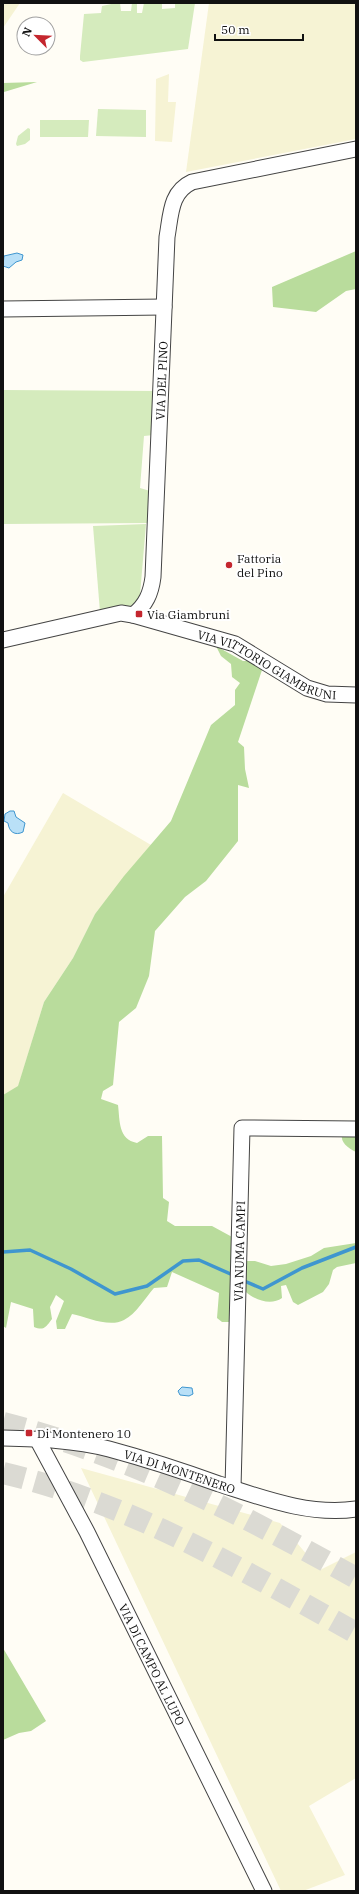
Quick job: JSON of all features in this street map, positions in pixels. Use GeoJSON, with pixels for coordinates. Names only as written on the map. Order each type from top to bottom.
{"type":"FeatureCollection","features":[{"type":"Feature","properties":{"kind":"street","name":"VIA DEL PINO"},"geometry":{"type":"LineString","coordinates":[[133,615],[140,609],[151,592],[153,577],[167,236],[176,193],[184,186],[206,179],[356,149]]}},
{"type":"Feature","properties":{"kind":"street"},"geometry":{"type":"LineString","coordinates":[[3,309],[164,307]]}},
{"type":"Feature","properties":{"kind":"street"},"geometry":{"type":"LineString","coordinates":[[3,640],[121,613],[133,615]]}},
{"type":"Feature","properties":{"kind":"street","name":"VIA VITTORIO GIAMBRUNI"},"geometry":{"type":"LineString","coordinates":[[133,615],[235,644],[307,688],[327,694],[356,695]]}},
{"type":"Feature","properties":{"kind":"street","name":"VIA NUMA CAMPI"},"geometry":{"type":"LineString","coordinates":[[233,1488],[242,1128],[356,1129]]}},
{"type":"Feature","properties":{"kind":"street","name":"VIA DI MONTENERO"},"geometry":{"type":"LineString","coordinates":[[3,1438],[68,1441],[109,1449],[286,1504],[314,1510],[356,1509]]}},
{"type":"Feature","properties":{"kind":"street","name":"VIA DI CAMPO AL LUPO"},"geometry":{"type":"LineString","coordinates":[[37,1439],[87,1532],[264,1891]]}},
{"type":"Feature","properties":{"kind":"shaded area"},"geometry":{"type":"Polygon","coordinates":[[[3,3],[20,3],[3,28],[3,3]]]}},
{"type":"Feature","properties":{"kind":"shaded area"},"geometry":{"type":"Polygon","coordinates":[[[209,3],[356,3],[356,139],[186,172],[209,3]]]}},
{"type":"Feature","properties":{"kind":"shaded area"},"geometry":{"type":"Polygon","coordinates":[[[169,74],[168,102],[176,102],[172,142],[155,141],[156,79],[169,74]]]}},
{"type":"Feature","properties":{"kind":"shaded area"},"geometry":{"type":"Polygon","coordinates":[[[63,793],[151,845],[95,914],[73,958],[44,1002],[18,1087],[3,1095],[3,897],[63,793]]]}},
{"type":"Feature","properties":{"kind":"shaded area"},"geometry":{"type":"Polygon","coordinates":[[[81,1468],[280,1523],[320,1570],[356,1552],[356,1778],[309,1806],[345,1875],[303,1891],[281,1891],[81,1468]]]}},
{"type":"Feature","properties":{"kind":"green space"},"geometry":{"type":"Polygon","coordinates":[[[120,3],[121,11],[131,11],[132,3],[137,3],[137,13],[142,13],[144,3],[162,3],[162,9],[175,8],[175,3],[195,3],[188,49],[83,62],[80,60],[80,56],[84,14],[101,13],[102,6],[120,3]]]}},
{"type":"Feature","properties":{"kind":"green space"},"geometry":{"type":"Polygon","coordinates":[[[37,82],[4,92],[3,94],[3,83],[37,82]]]}},
{"type":"Feature","properties":{"kind":"green space"},"geometry":{"type":"Polygon","coordinates":[[[98,109],[146,110],[146,137],[96,136],[98,109]]]}},
{"type":"Feature","properties":{"kind":"green space"},"geometry":{"type":"Polygon","coordinates":[[[40,120],[89,120],[88,137],[40,137],[40,120]]]}},
{"type":"Feature","properties":{"kind":"green space"},"geometry":{"type":"Polygon","coordinates":[[[28,128],[30,129],[30,140],[25,144],[17,146],[18,136],[28,128]]]}},
{"type":"Feature","properties":{"kind":"green space"},"geometry":{"type":"Polygon","coordinates":[[[356,251],[356,289],[346,291],[316,312],[273,307],[272,287],[356,251]]]}},
{"type":"Feature","properties":{"kind":"green space"},"geometry":{"type":"Polygon","coordinates":[[[3,390],[156,391],[154,435],[144,436],[140,488],[150,491],[150,523],[3,524],[3,390]]]}},
{"type":"Feature","properties":{"kind":"green space"},"geometry":{"type":"Polygon","coordinates":[[[146,524],[140,595],[137,603],[127,608],[100,612],[93,526],[146,524]]]}},
{"type":"Feature","properties":{"kind":"green space"},"geometry":{"type":"Polygon","coordinates":[[[216,646],[243,661],[250,661],[263,667],[238,742],[244,747],[245,769],[249,788],[238,785],[238,841],[206,881],[185,897],[155,931],[149,976],[136,1008],[119,1022],[113,1085],[103,1091],[101,1099],[118,1105],[121,1128],[126,1138],[137,1143],[148,1136],[162,1136],[163,1198],[169,1202],[167,1221],[175,1226],[212,1226],[234,1238],[231,1322],[222,1322],[217,1318],[219,1293],[172,1272],[167,1287],[154,1288],[140,1306],[124,1320],[112,1323],[72,1314],[65,1329],[57,1329],[56,1321],[64,1301],[56,1295],[50,1307],[52,1319],[44,1328],[40,1329],[34,1327],[33,1309],[11,1302],[6,1328],[3,1326],[3,1095],[18,1086],[44,1002],[73,958],[95,914],[124,876],[171,821],[211,725],[235,705],[235,690],[240,683],[232,677],[231,664],[221,656],[216,646]]]}},
{"type":"Feature","properties":{"kind":"green space"},"geometry":{"type":"Polygon","coordinates":[[[356,1128],[356,1152],[345,1145],[342,1140],[342,1133],[356,1128]]]}},
{"type":"Feature","properties":{"kind":"green space"},"geometry":{"type":"Polygon","coordinates":[[[356,1243],[356,1263],[337,1267],[333,1270],[329,1284],[323,1292],[298,1305],[293,1302],[286,1285],[281,1286],[282,1298],[273,1302],[263,1301],[253,1297],[245,1291],[245,1276],[247,1271],[245,1261],[255,1261],[271,1266],[286,1264],[311,1256],[324,1248],[356,1243]]]}},
{"type":"Feature","properties":{"kind":"green space"},"geometry":{"type":"Polygon","coordinates":[[[3,1648],[46,1721],[31,1731],[19,1733],[3,1740],[3,1648]]]}},
{"type":"Feature","properties":{"kind":"water"},"geometry":{"type":"Polygon","coordinates":[[[17,253],[23,255],[22,260],[16,262],[9,268],[3,266],[4,256],[17,253]]]}},
{"type":"Feature","properties":{"kind":"water"},"geometry":{"type":"Polygon","coordinates":[[[10,811],[14,811],[16,817],[25,823],[23,832],[17,834],[11,831],[8,823],[4,821],[5,814],[10,811]]]}},
{"type":"Feature","properties":{"kind":"water"},"geometry":{"type":"Polygon","coordinates":[[[182,1387],[192,1388],[193,1394],[189,1396],[180,1395],[178,1391],[182,1387]]]}},
{"type":"Feature","properties":{"kind":"waterway"},"geometry":{"type":"LineString","coordinates":[[242,1280],[263,1289],[302,1268],[356,1247]]}},
{"type":"Feature","properties":{"kind":"waterway"},"geometry":{"type":"LineString","coordinates":[[3,1252],[30,1250],[71,1269],[115,1294],[147,1286],[183,1261],[199,1260],[235,1276]]}},
{"type":"Feature","properties":{"kind":"tunnel"},"geometry":{"type":"LineString","coordinates":[[3,1423],[50,1436],[140,1469],[228,1510],[356,1578]]}},
{"type":"Feature","properties":{"kind":"tunnel"},"geometry":{"type":"LineString","coordinates":[[3,1473],[50,1486],[141,1520],[228,1563],[356,1633]]}},
{"type":"Feature","properties":{"kind":"place","name":"Fattoria del Pino"},"geometry":{"type":"Point","coordinates":[229,565]}},
{"type":"Feature","properties":{"kind":"place","name":"Via Giambruni"},"geometry":{"type":"Point","coordinates":[139,614]}},
{"type":"Feature","properties":{"kind":"place","name":"Di Montenero 10"},"geometry":{"type":"Point","coordinates":[29,1433]}}]}
